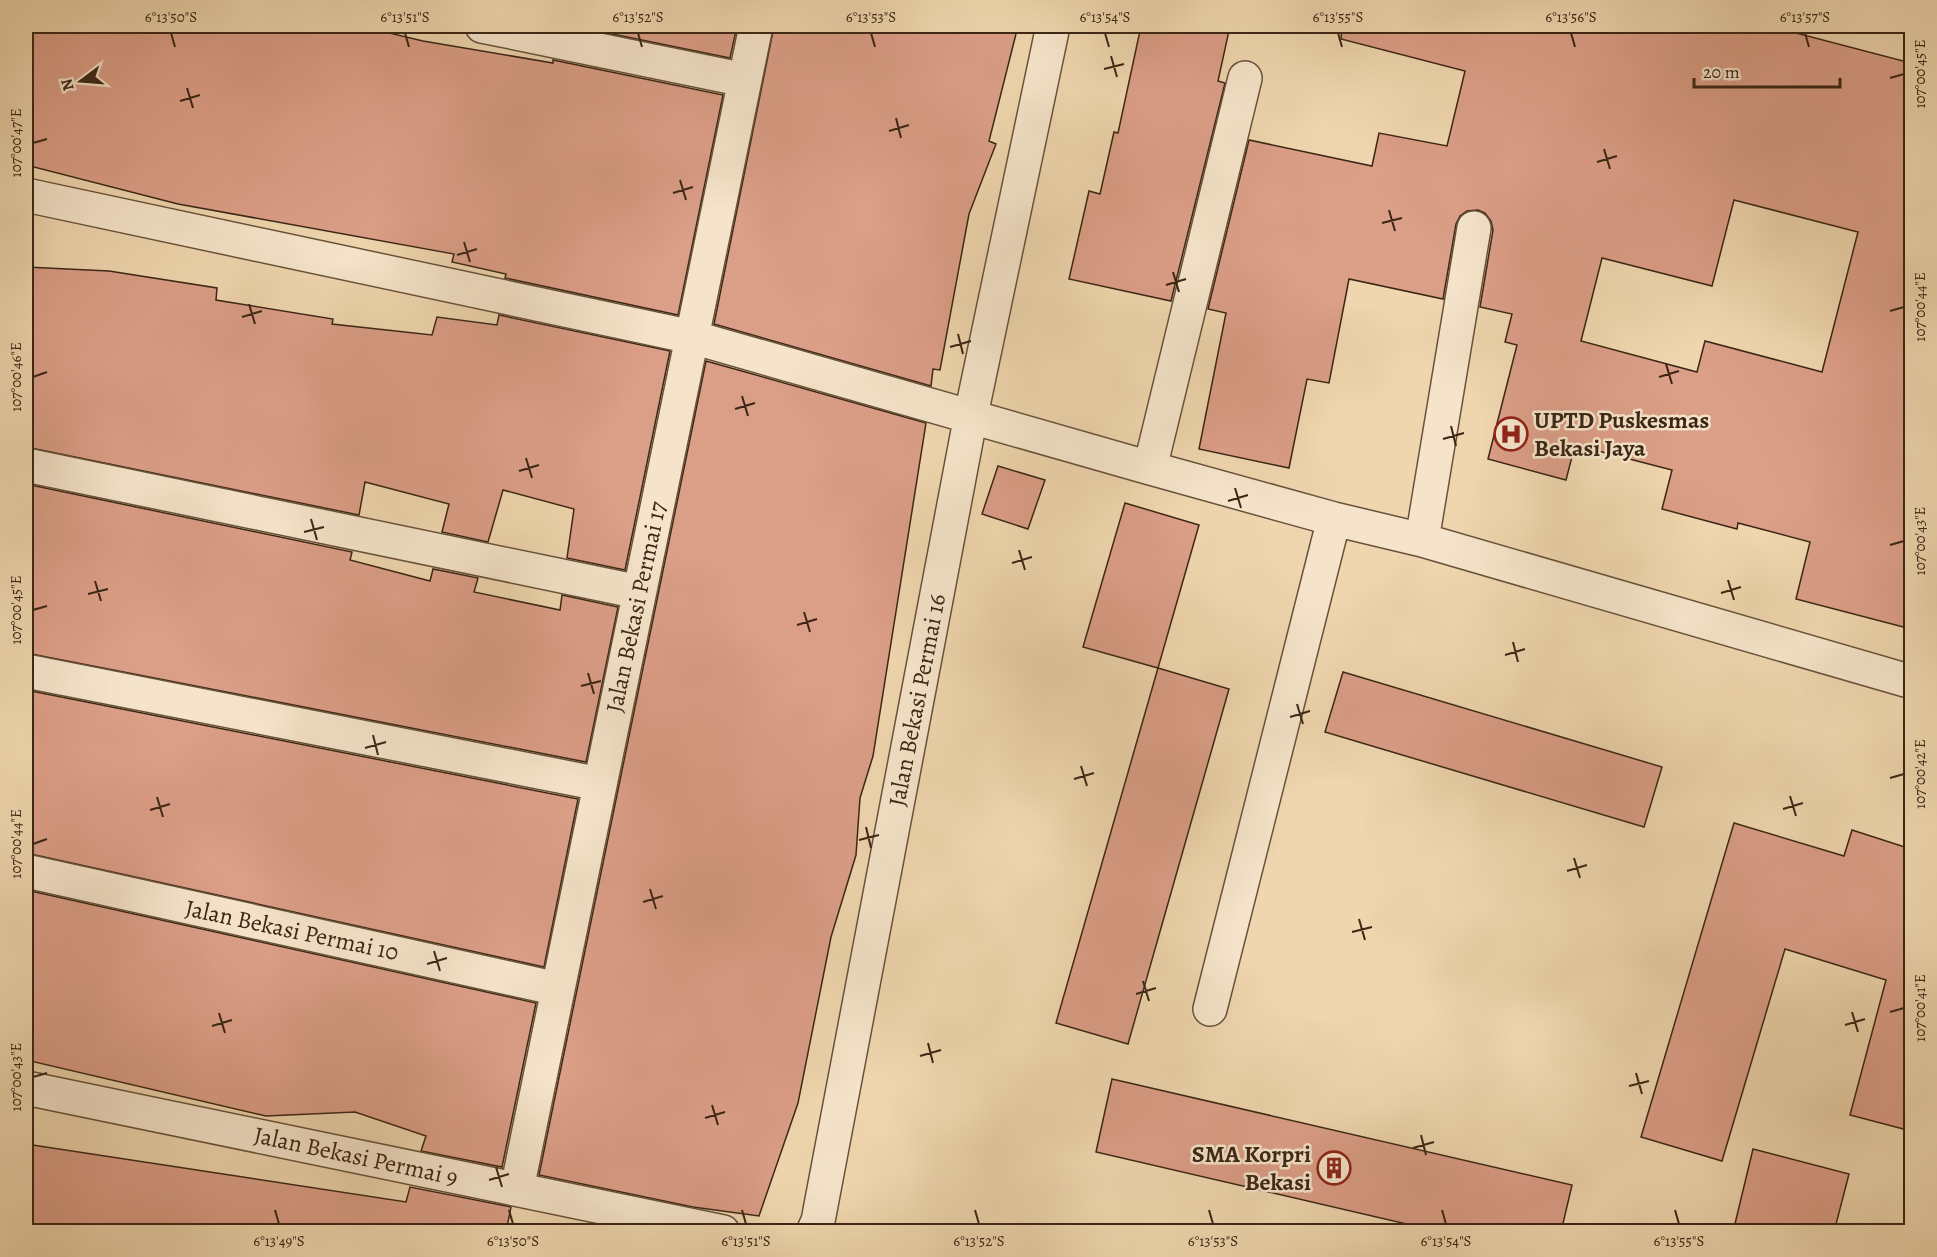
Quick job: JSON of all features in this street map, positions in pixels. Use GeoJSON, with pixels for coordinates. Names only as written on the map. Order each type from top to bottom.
{"type":"FeatureCollection","features":[{"type":"Feature","properties":{"kind":"street"},"geometry":{"type":"LineString","coordinates":[[482,26],[744,80]]}},
{"type":"Feature","properties":{"kind":"street","name":"Jalan Bekasi Permai 17"},"geometry":{"type":"LineString","coordinates":[[517,1189],[756,26]]}},
{"type":"Feature","properties":{"kind":"street","name":"Jalan Bekasi Permai 16"},"geometry":{"type":"LineString","coordinates":[[813,1232],[818,1221],[971,415],[1053,26]]}},
{"type":"Feature","properties":{"kind":"street"},"geometry":{"type":"LineString","coordinates":[[1150,468],[1245,78]]}},
{"type":"Feature","properties":{"kind":"street"},"geometry":{"type":"LineString","coordinates":[[26,195],[692,337],[1150,468],[1334,519],[1422,540],[1911,682]]}},
{"type":"Feature","properties":{"kind":"street"},"geometry":{"type":"LineString","coordinates":[[1422,540],[1474,228]]}},
{"type":"Feature","properties":{"kind":"street"},"geometry":{"type":"LineString","coordinates":[[26,465],[639,592]]}},
{"type":"Feature","properties":{"kind":"street"},"geometry":{"type":"LineString","coordinates":[[1210,1009],[1334,519]]}},
{"type":"Feature","properties":{"kind":"street"},"geometry":{"type":"LineString","coordinates":[[26,671],[600,784]]}},
{"type":"Feature","properties":{"kind":"street","name":"Jalan Bekasi Permai 10"},"geometry":{"type":"LineString","coordinates":[[26,871],[558,989]]}},
{"type":"Feature","properties":{"kind":"street","name":"Jalan Bekasi Permai 9"},"geometry":{"type":"LineString","coordinates":[[26,1088],[723,1232]]}},
{"type":"Feature","properties":{"kind":"building"},"geometry":{"type":"Polygon","coordinates":[[[26,26],[360,26],[423,41],[553,63],[553,60],[723,95],[678,315],[505,278],[506,274],[452,262],[454,254],[178,204],[26,165],[26,26]]]}},
{"type":"Feature","properties":{"kind":"building"},"geometry":{"type":"Polygon","coordinates":[[[573,26],[737,26],[730,58],[573,26]]]}},
{"type":"Feature","properties":{"kind":"building"},"geometry":{"type":"Polygon","coordinates":[[[774,26],[1018,26],[989,141],[996,144],[969,214],[940,370],[933,369],[931,386],[714,324],[774,26]]]}},
{"type":"Feature","properties":{"kind":"building"},"geometry":{"type":"Polygon","coordinates":[[[1141,26],[1230,26],[1218,81],[1225,83],[1171,301],[1069,279],[1089,191],[1100,194],[1114,132],[1118,133],[1141,26]]]}},
{"type":"Feature","properties":{"kind":"building"},"geometry":{"type":"Polygon","coordinates":[[[1342,26],[1799,26],[1796,33],[1911,63],[1911,629],[1796,599],[1810,542],[1738,523],[1737,529],[1662,509],[1672,470],[1575,445],[1566,480],[1488,459],[1517,345],[1505,342],[1512,314],[1480,307],[1493,230],[1491,221],[1485,213],[1478,210],[1467,211],[1460,216],[1456,224],[1443,299],[1349,279],[1329,383],[1307,379],[1289,468],[1199,449],[1226,313],[1208,309],[1249,140],[1372,166],[1379,133],[1447,146],[1465,71],[1341,39],[1342,26]],[[1734,200],[1712,286],[1602,258],[1581,341],[1697,372],[1705,341],[1822,372],[1858,232],[1734,200]]]}},
{"type":"Feature","properties":{"kind":"building"},"geometry":{"type":"Polygon","coordinates":[[[26,267],[109,271],[217,288],[216,300],[333,319],[332,324],[432,335],[437,317],[497,325],[499,315],[670,351],[625,570],[567,558],[574,509],[503,490],[488,542],[442,532],[449,504],[365,482],[359,515],[26,447],[26,267]]]}},
{"type":"Feature","properties":{"kind":"building"},"geometry":{"type":"Polygon","coordinates":[[[706,361],[926,423],[873,756],[860,798],[856,855],[831,937],[798,1103],[759,1216],[693,1207],[539,1175],[706,361]]]}},
{"type":"Feature","properties":{"kind":"building"},"geometry":{"type":"Polygon","coordinates":[[[998,466],[1045,480],[1028,529],[982,514],[998,466]]]}},
{"type":"Feature","properties":{"kind":"building"},"geometry":{"type":"Polygon","coordinates":[[[26,484],[352,552],[350,560],[430,581],[433,569],[478,578],[474,592],[560,610],[562,595],[618,607],[586,762],[26,653],[26,484]]]}},
{"type":"Feature","properties":{"kind":"building"},"geometry":{"type":"Polygon","coordinates":[[[1125,503],[1199,525],[1158,668],[1083,647],[1125,503]]]}},
{"type":"Feature","properties":{"kind":"building"},"geometry":{"type":"Polygon","coordinates":[[[1158,668],[1229,689],[1128,1044],[1056,1023],[1158,668]]]}},
{"type":"Feature","properties":{"kind":"building"},"geometry":{"type":"Polygon","coordinates":[[[1343,672],[1662,767],[1644,827],[1325,732],[1343,672]]]}},
{"type":"Feature","properties":{"kind":"building"},"geometry":{"type":"Polygon","coordinates":[[[26,690],[578,799],[544,967],[26,853],[26,690]]]}},
{"type":"Feature","properties":{"kind":"building"},"geometry":{"type":"Polygon","coordinates":[[[1734,823],[1844,856],[1852,830],[1911,849],[1911,1131],[1850,1115],[1886,980],[1785,949],[1722,1161],[1641,1137],[1734,823]]]}},
{"type":"Feature","properties":{"kind":"building"},"geometry":{"type":"Polygon","coordinates":[[[26,890],[536,1003],[502,1167],[421,1151],[426,1136],[355,1112],[266,1116],[26,1060],[26,890]]]}},
{"type":"Feature","properties":{"kind":"building","name":"SMA Korpri Bekasi"},"geometry":{"type":"Polygon","coordinates":[[[1112,1079],[1572,1185],[1561,1232],[1441,1232],[1096,1152],[1112,1079]]]}},
{"type":"Feature","properties":{"kind":"building"},"geometry":{"type":"Polygon","coordinates":[[[26,1144],[406,1202],[410,1187],[511,1207],[506,1232],[26,1232],[26,1144]]]}},
{"type":"Feature","properties":{"kind":"building"},"geometry":{"type":"Polygon","coordinates":[[[1753,1149],[1849,1174],[1834,1232],[1733,1232],[1753,1149]]]}},
{"type":"Feature","properties":{"kind":"place","name":"UPTD Puskesmas Bekasi Jaya"},"geometry":{"type":"Point","coordinates":[1511,434]}},
{"type":"Feature","properties":{"kind":"place","name":"SMA Korpri Bekasi"},"geometry":{"type":"Point","coordinates":[1334,1168]}}]}
